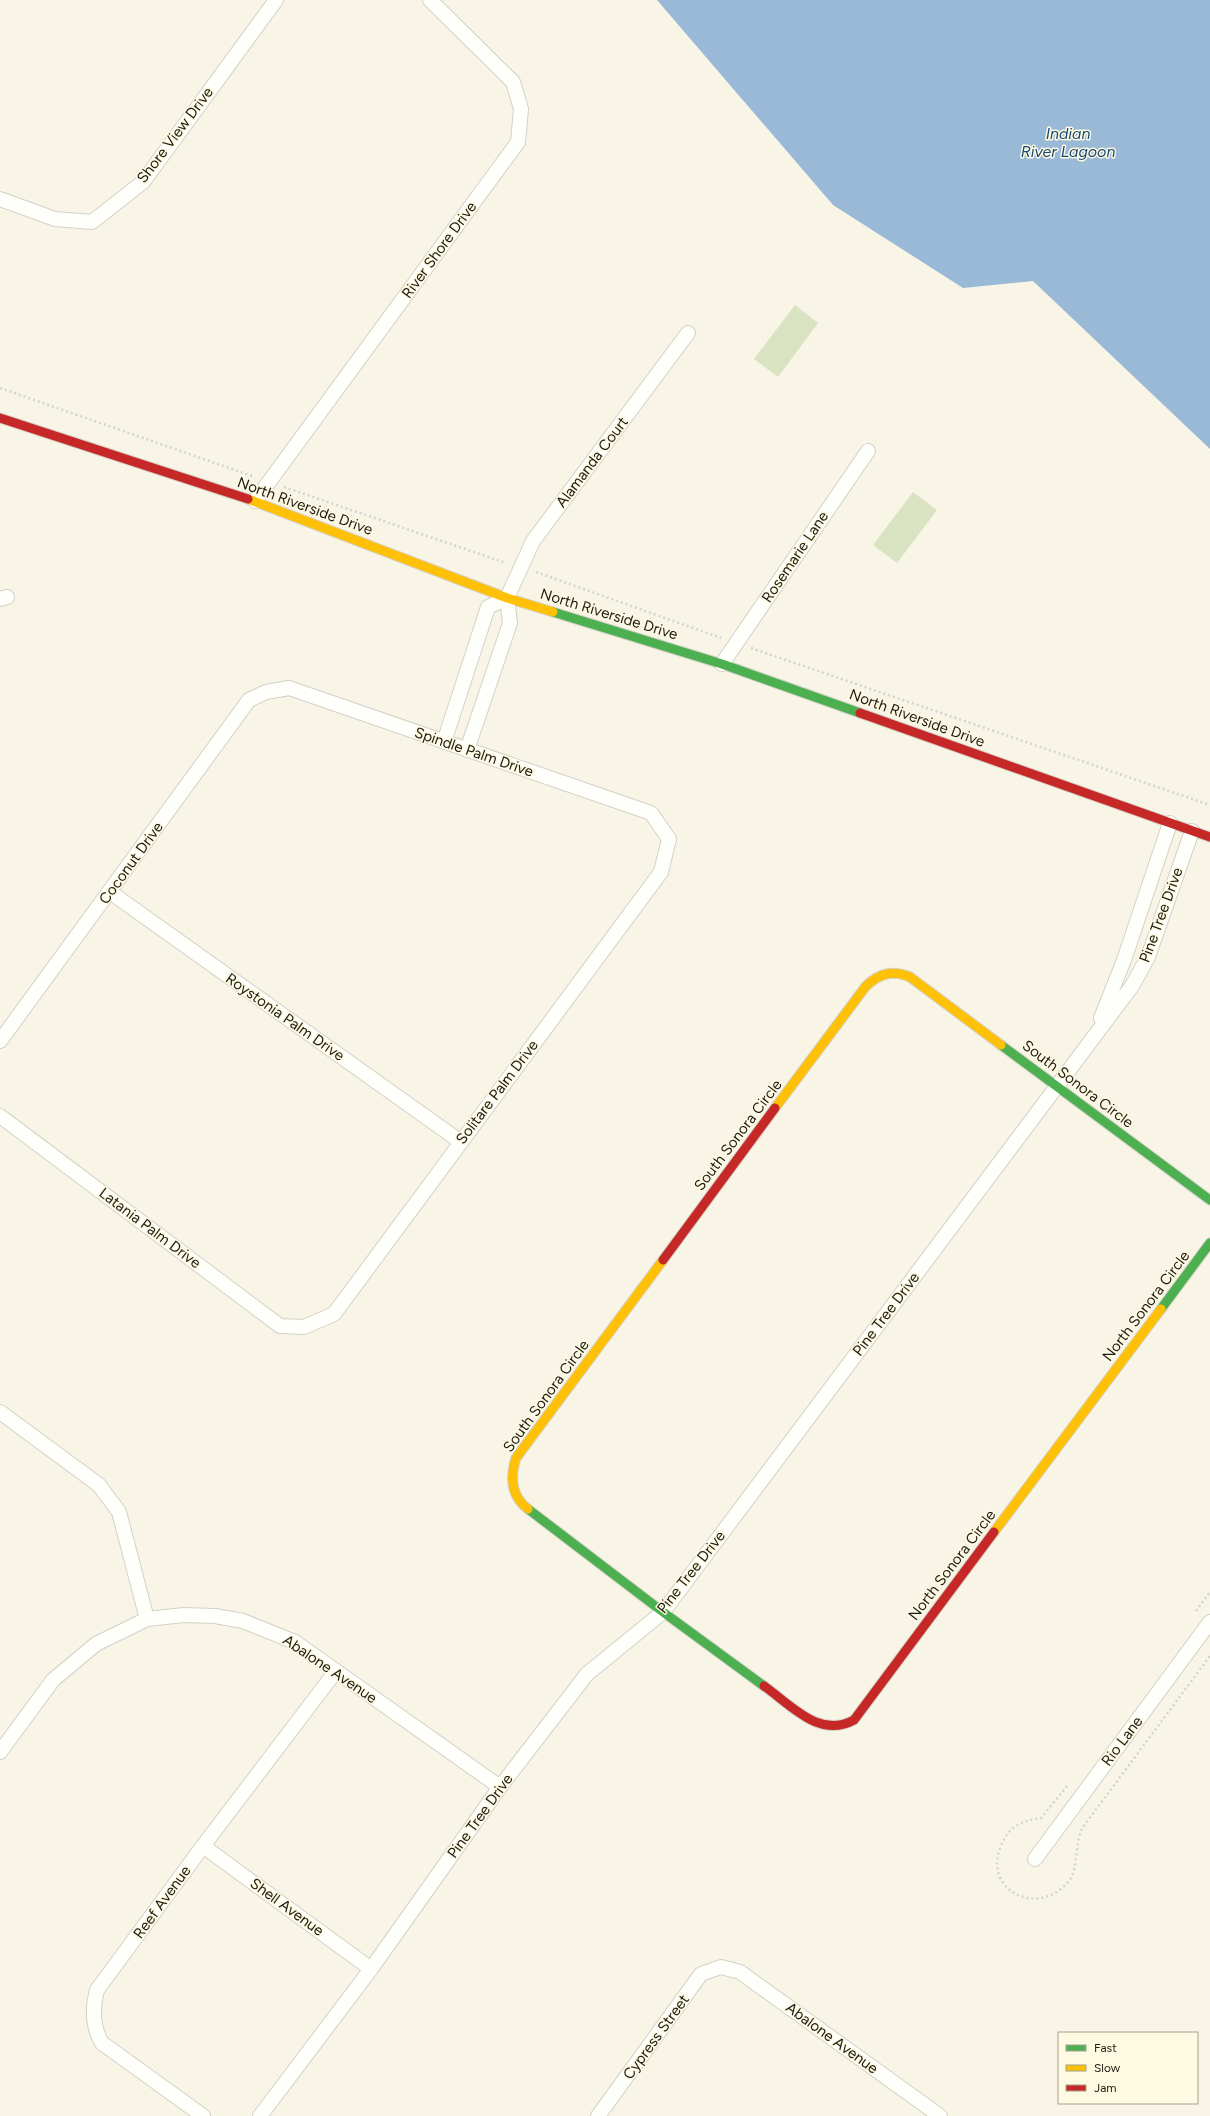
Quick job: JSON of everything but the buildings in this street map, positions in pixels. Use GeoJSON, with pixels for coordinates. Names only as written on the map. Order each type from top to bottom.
{"type":"FeatureCollection","features":[{"type":"Feature","properties":{"kind":"street","name":"Shore View Drive"},"geometry":{"type":"LineString","coordinates":[[0,199],[56,219],[92,222],[143,182],[276,0]]}},
{"type":"Feature","properties":{"kind":"street","name":"River Shore Drive"},"geometry":{"type":"LineString","coordinates":[[255,501],[518,142],[521,109],[513,82],[430,0]]}},
{"type":"Feature","properties":{"kind":"street","name":"Alamanda Court"},"geometry":{"type":"LineString","coordinates":[[507,598],[534,540],[688,333]]}},
{"type":"Feature","properties":{"kind":"street","name":"North Riverside Drive"},"geometry":{"type":"LineString","coordinates":[[0,418],[255,501],[507,598],[722,664],[1210,837]]}},
{"type":"Feature","properties":{"kind":"street","name":"Rosemarie Lane"},"geometry":{"type":"LineString","coordinates":[[722,664],[868,451]]}},
{"type":"Feature","properties":{"kind":"street"},"geometry":{"type":"LineString","coordinates":[[444,742],[488,607],[507,598],[510,624],[467,750]]}},
{"type":"Feature","properties":{"kind":"street","name":"Spindle Palm Drive"},"geometry":{"type":"LineString","coordinates":[[266,692],[289,688],[651,813],[669,839]]}},
{"type":"Feature","properties":{"kind":"street","name":"Coconut Drive"},"geometry":{"type":"LineString","coordinates":[[0,1041],[249,700],[266,692]]}},
{"type":"Feature","properties":{"kind":"street","name":"Pine Tree Drive"},"geometry":{"type":"LineString","coordinates":[[1094,1035],[1124,960],[1170,823]]}},
{"type":"Feature","properties":{"kind":"street","name":"Pine Tree Drive"},"geometry":{"type":"LineString","coordinates":[[260,2116],[372,1969],[500,1787],[587,1674],[663,1612],[1132,986],[1148,956],[1192,831]]}},
{"type":"Feature","properties":{"kind":"street","name":"Solitare Palm Drive"},"geometry":{"type":"LineString","coordinates":[[304,1327],[334,1314],[661,872],[669,839]]}},
{"type":"Feature","properties":{"kind":"street","name":"Roystonia Palm Drive"},"geometry":{"type":"LineString","coordinates":[[110,892],[461,1142]]}},
{"type":"Feature","properties":{"kind":"street","name":"South Sonora Circle"},"geometry":{"type":"LineString","coordinates":[[663,1612],[523,1505],[513,1489],[511,1471],[516,1458],[861,992],[874,978],[885,972],[897,972],[910,977],[1210,1200]]}},
{"type":"Feature","properties":{"kind":"street","name":"Latania Palm Drive"},"geometry":{"type":"LineString","coordinates":[[0,1116],[280,1326],[304,1327]]}},
{"type":"Feature","properties":{"kind":"street","name":"North Sonora Circle"},"geometry":{"type":"LineString","coordinates":[[663,1612],[815,1723],[828,1728],[843,1726],[854,1720],[1210,1243]]}},
{"type":"Feature","properties":{"kind":"street"},"geometry":{"type":"LineString","coordinates":[[0,1412],[99,1485],[119,1512],[147,1619]]}},
{"type":"Feature","properties":{"kind":"street","name":"Abalone Avenue"},"geometry":{"type":"LineString","coordinates":[[0,1752],[53,1680],[69,1664],[96,1644],[147,1619],[184,1615],[215,1616],[243,1621],[295,1642],[500,1787]]}},
{"type":"Feature","properties":{"kind":"street","name":"Rio Lane"},"geometry":{"type":"LineString","coordinates":[[1035,1859],[1210,1622]]}},
{"type":"Feature","properties":{"kind":"street","name":"Reef Avenue"},"geometry":{"type":"LineString","coordinates":[[204,2116],[102,2043],[97,2034],[93,2006],[97,1990],[203,1846],[336,1671]]}},
{"type":"Feature","properties":{"kind":"street","name":"Shell Avenue"},"geometry":{"type":"LineString","coordinates":[[203,1846],[372,1969]]}},
{"type":"Feature","properties":{"kind":"street","name":"Abalone Avenue"},"geometry":{"type":"LineString","coordinates":[[720,1967],[740,1972],[940,2116]]}},
{"type":"Feature","properties":{"kind":"street","name":"Cypress Street"},"geometry":{"type":"LineString","coordinates":[[598,2116],[701,1974],[720,1967]]}},
{"type":"Feature","properties":{"kind":"path"},"geometry":{"type":"LineString","coordinates":[[0,388],[736,643],[1210,805]]}},
{"type":"Feature","properties":{"kind":"green space"},"geometry":{"type":"Polygon","coordinates":[[[795,305],[818,323],[778,377],[754,359],[795,305]]]}},
{"type":"Feature","properties":{"kind":"green space"},"geometry":{"type":"Polygon","coordinates":[[[913,492],[937,510],[897,563],[873,545],[913,492]]]}},
{"type":"Feature","properties":{"kind":"water","name":"Indian River Lagoon"},"geometry":{"type":"Polygon","coordinates":[[[657,0],[1210,0],[1210,449],[1033,281],[963,288],[833,205],[657,0]]]}},
{"type":"Feature","properties":{"kind":"traffic: fast"},"geometry":{"type":"LineString","coordinates":[[553,612],[722,664],[860,713]]}},
{"type":"Feature","properties":{"kind":"traffic: fast"},"geometry":{"type":"LineString","coordinates":[[1001,1045],[1210,1200]]}},
{"type":"Feature","properties":{"kind":"traffic: fast"},"geometry":{"type":"LineString","coordinates":[[1161,1309],[1210,1243]]}},
{"type":"Feature","properties":{"kind":"traffic: fast"},"geometry":{"type":"LineString","coordinates":[[528,1509],[663,1612],[764,1686]]}},
{"type":"Feature","properties":{"kind":"traffic: slow"},"geometry":{"type":"LineString","coordinates":[[248,499],[507,598],[553,612]]}},
{"type":"Feature","properties":{"kind":"traffic: slow"},"geometry":{"type":"LineString","coordinates":[[775,1108],[866,986],[876,978],[886,974],[892,973],[910,977],[1001,1045]]}},
{"type":"Feature","properties":{"kind":"traffic: slow"},"geometry":{"type":"LineString","coordinates":[[528,1509],[518,1498],[513,1486],[513,1472],[516,1458],[663,1260]]}},
{"type":"Feature","properties":{"kind":"traffic: slow"},"geometry":{"type":"LineString","coordinates":[[994,1532],[1161,1309]]}},
{"type":"Feature","properties":{"kind":"traffic: jam"},"geometry":{"type":"LineString","coordinates":[[0,418],[248,499]]}},
{"type":"Feature","properties":{"kind":"traffic: jam"},"geometry":{"type":"LineString","coordinates":[[860,713],[1210,837]]}},
{"type":"Feature","properties":{"kind":"traffic: jam"},"geometry":{"type":"LineString","coordinates":[[663,1260],[775,1108]]}},
{"type":"Feature","properties":{"kind":"traffic: jam"},"geometry":{"type":"LineString","coordinates":[[764,1686],[795,1710],[817,1723],[841,1725],[854,1720],[994,1532]]}}]}
